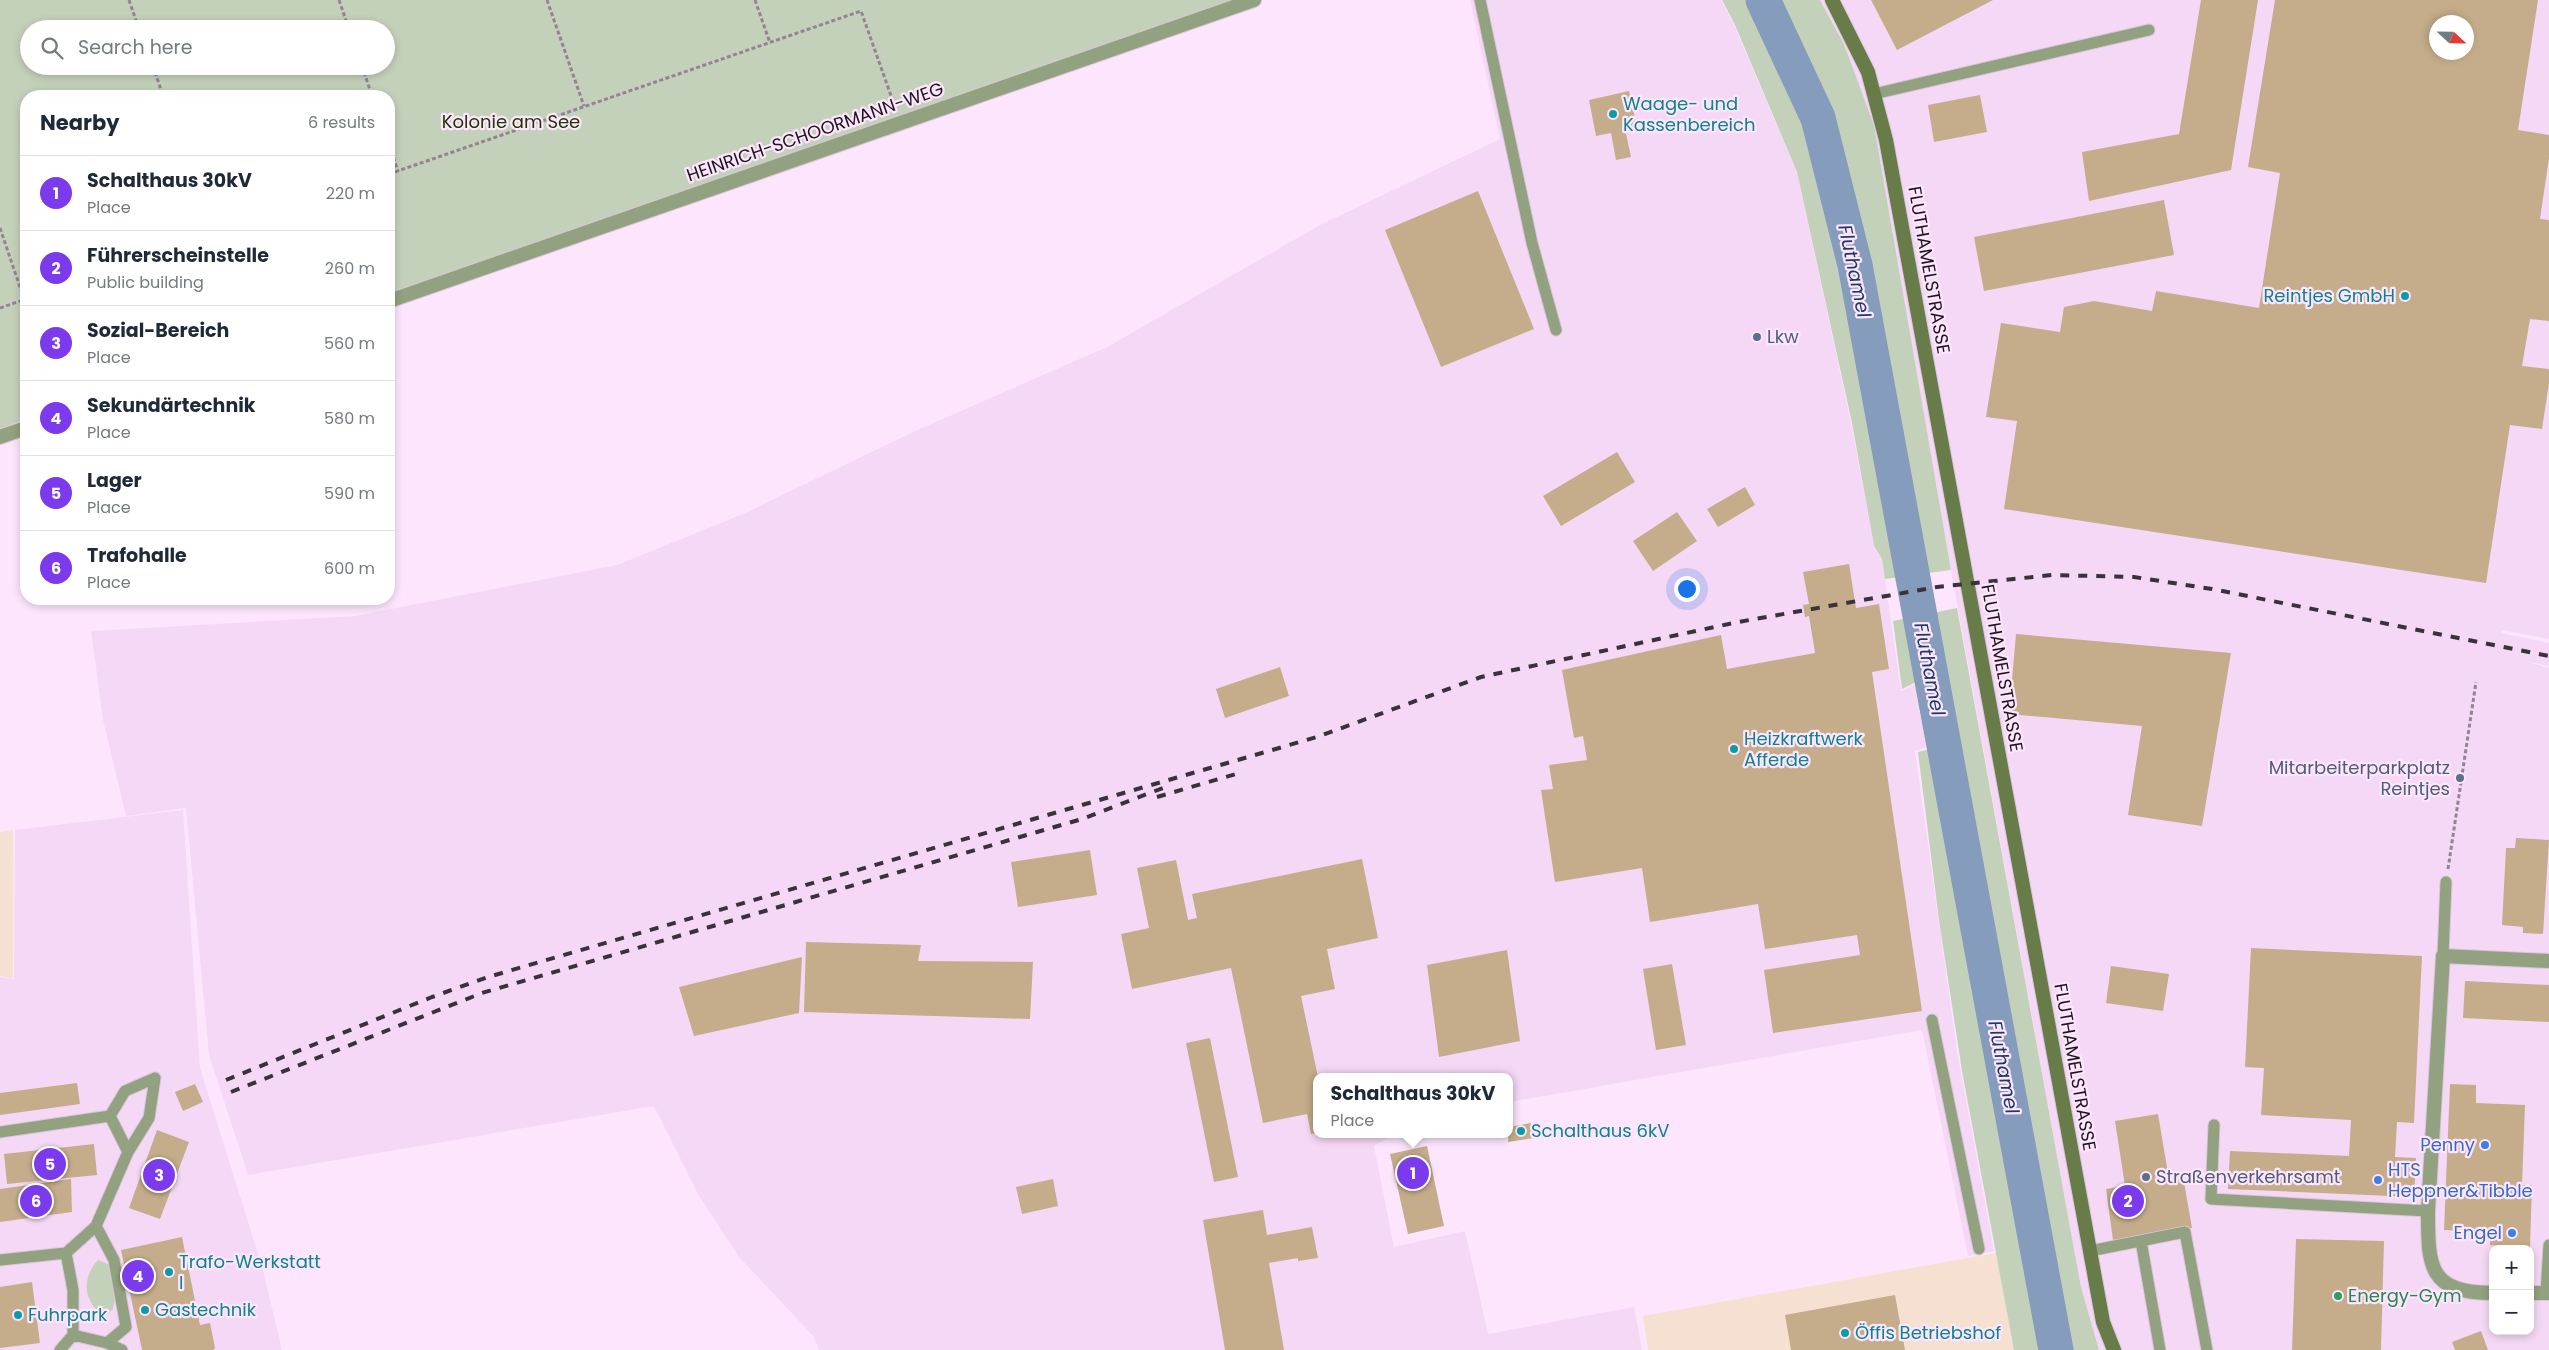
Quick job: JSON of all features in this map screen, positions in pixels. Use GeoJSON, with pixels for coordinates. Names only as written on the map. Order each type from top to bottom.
{"type":"FeatureCollection","features":[{"type":"Feature","properties":{"kind":"main road","name":"FLUTHAMELSTRASSE"},"geometry":{"type":"LineString","coordinates":[[1832,0],[1868,72],[1886,140],[2090,1251],[2104,1322],[2114,1350]]}},
{"type":"Feature","properties":{"kind":"street","name":"HEINRICH-SCHOORMANN-WEG"},"geometry":{"type":"LineString","coordinates":[[395,299],[1254,0]]}},
{"type":"Feature","properties":{"kind":"street"},"geometry":{"type":"LineString","coordinates":[[0,437],[20,430]]}},
{"type":"Feature","properties":{"kind":"street"},"geometry":{"type":"LineString","coordinates":[[2489,1292],[2455,1288],[2438,1276],[2430,1263],[2428,1211],[2442,956],[2549,961]]}},
{"type":"Feature","properties":{"kind":"street"},"geometry":{"type":"LineString","coordinates":[[2534,1293],[2548,1293]]}},
{"type":"Feature","properties":{"kind":"lane"},"geometry":{"type":"LineString","coordinates":[[1480,0],[1532,243],[1556,330]]}},
{"type":"Feature","properties":{"kind":"lane"},"geometry":{"type":"LineString","coordinates":[[1874,94],[2149,30]]}},
{"type":"Feature","properties":{"kind":"lane"},"geometry":{"type":"LineString","coordinates":[[2442,956],[2446,882]]}},
{"type":"Feature","properties":{"kind":"lane"},"geometry":{"type":"LineString","coordinates":[[1932,1020],[1979,1250]]}},
{"type":"Feature","properties":{"kind":"lane"},"geometry":{"type":"LineString","coordinates":[[0,1260],[66,1253],[96,1226],[128,1152],[149,1118],[155,1078],[125,1091],[110,1116]]}},
{"type":"Feature","properties":{"kind":"lane"},"geometry":{"type":"LineString","coordinates":[[0,1132],[110,1116]]}},
{"type":"Feature","properties":{"kind":"lane"},"geometry":{"type":"LineString","coordinates":[[110,1116],[128,1152]]}},
{"type":"Feature","properties":{"kind":"lane"},"geometry":{"type":"LineString","coordinates":[[2214,1125],[2211,1198],[2428,1211]]}},
{"type":"Feature","properties":{"kind":"lane"},"geometry":{"type":"LineString","coordinates":[[96,1226],[114,1260],[126,1327],[107,1343]]}},
{"type":"Feature","properties":{"kind":"lane"},"geometry":{"type":"LineString","coordinates":[[2090,1251],[2185,1232],[2207,1350]]}},
{"type":"Feature","properties":{"kind":"lane"},"geometry":{"type":"LineString","coordinates":[[2140,1241],[2160,1350]]}},
{"type":"Feature","properties":{"kind":"lane"},"geometry":{"type":"LineString","coordinates":[[2548,1293],[2549,1245]]}},
{"type":"Feature","properties":{"kind":"lane"},"geometry":{"type":"LineString","coordinates":[[60,1350],[73,1335],[73,1290],[66,1253]]}},
{"type":"Feature","properties":{"kind":"lane"},"geometry":{"type":"LineString","coordinates":[[73,1335],[107,1343],[122,1350]]}},
{"type":"Feature","properties":{"kind":"path"},"geometry":{"type":"LineString","coordinates":[[129,0],[136,20]]}},
{"type":"Feature","properties":{"kind":"path"},"geometry":{"type":"LineString","coordinates":[[339,0],[346,20]]}},
{"type":"Feature","properties":{"kind":"path"},"geometry":{"type":"LineString","coordinates":[[547,0],[584,106]]}},
{"type":"Feature","properties":{"kind":"path"},"geometry":{"type":"LineString","coordinates":[[755,0],[770,43]]}},
{"type":"Feature","properties":{"kind":"path"},"geometry":{"type":"LineString","coordinates":[[395,172],[862,11],[900,122]]}},
{"type":"Feature","properties":{"kind":"path"},"geometry":{"type":"LineString","coordinates":[[155,75],[161,90]]}},
{"type":"Feature","properties":{"kind":"path"},"geometry":{"type":"LineString","coordinates":[[365,75],[370,90]]}},
{"type":"Feature","properties":{"kind":"path"},"geometry":{"type":"LineString","coordinates":[[395,162],[398,171]]}},
{"type":"Feature","properties":{"kind":"path"},"geometry":{"type":"LineString","coordinates":[[0,228],[20,285]]}},
{"type":"Feature","properties":{"kind":"path"},"geometry":{"type":"LineString","coordinates":[[0,308],[20,301]]}},
{"type":"Feature","properties":{"kind":"path"},"geometry":{"type":"LineString","coordinates":[[2446,882],[2476,682]]}},
{"type":"Feature","properties":{"kind":"shaded area"},"geometry":{"type":"Polygon","coordinates":[[[1470,0],[1721,0],[1734,25],[1797,173],[1851,423],[1874,547],[1882,559],[1901,691],[1923,681],[1927,698],[1919,710],[1928,747],[1915,751],[1957,1051],[1994,1251],[1968,1256],[1922,1030],[1513,1101],[1513,1073],[1313,1073],[1313,1138],[1388,1138],[1374,1146],[1394,1247],[1465,1231],[1488,1334],[1634,1307],[1642,1350],[819,1350],[814,1337],[739,1257],[698,1194],[654,1106],[248,1175],[209,1055],[186,808],[126,816],[103,720],[91,631],[355,616],[617,565],[743,514],[913,432],[1107,347],[1320,225],[1500,139],[1470,0]]]}},
{"type":"Feature","properties":{"kind":"shaded area"},"geometry":{"type":"Polygon","coordinates":[[[1820,0],[2549,0],[2549,639],[2502,630],[2501,633],[2549,643],[2549,666],[2524,661],[2549,668],[2549,1350],[2099,1350],[2081,1287],[1951,570],[1874,125],[1844,44],[1820,0]]]}},
{"type":"Feature","properties":{"kind":"shaded area"},"geometry":{"type":"Polygon","coordinates":[[[183,810],[200,1068],[263,1270],[282,1350],[0,1350],[0,977],[14,979],[15,830],[183,810]]]}},
{"type":"Feature","properties":{"kind":"shaded area"},"geometry":{"type":"Polygon","coordinates":[[[13,830],[13,978],[0,976],[0,832],[13,830]]]}},
{"type":"Feature","properties":{"kind":"shaded area"},"geometry":{"type":"Polygon","coordinates":[[[1996,1253],[2014,1350],[1648,1350],[1643,1316],[1996,1253]]]}},
{"type":"Feature","properties":{"kind":"green space","name":"Kolonie am See"},"geometry":{"type":"Polygon","coordinates":[[[0,0],[1238,0],[395,293],[395,90],[20,90],[20,421],[0,429],[0,0]]]}},
{"type":"Feature","properties":{"kind":"green space"},"geometry":{"type":"Polygon","coordinates":[[[1722,0],[1820,0],[1844,44],[1874,125],[1951,570],[1885,579],[1882,559],[1874,546],[1852,423],[1797,172],[1735,25],[1722,0]]]}},
{"type":"Feature","properties":{"kind":"green space"},"geometry":{"type":"Polygon","coordinates":[[[1957,608],[2081,1287],[2099,1350],[2014,1350],[1962,1071],[1939,920],[1918,752],[1931,749],[1921,709],[1929,699],[1924,678],[1902,689],[1893,621],[1957,608]]]}},
{"type":"Feature","properties":{"kind":"green space"},"geometry":{"type":"Polygon","coordinates":[[[98,1260],[110,1265],[115,1298],[113,1309],[109,1313],[98,1311],[89,1299],[87,1292],[90,1272],[98,1260]]]}},
{"type":"Feature","properties":{"kind":"building"},"geometry":{"type":"Polygon","coordinates":[[[1871,0],[1993,0],[1897,50],[1871,0]]]}},
{"type":"Feature","properties":{"kind":"building"},"geometry":{"type":"Polygon","coordinates":[[[2201,0],[2258,0],[2231,170],[2089,201],[2082,152],[2179,134],[2201,0]]]}},
{"type":"Feature","properties":{"kind":"building","name":"Reintjes GmbH"},"geometry":{"type":"Polygon","coordinates":[[[2275,0],[2538,0],[2518,130],[2549,135],[2549,158],[2540,219],[2549,220],[2549,321],[2530,319],[2522,366],[2549,369],[2549,383],[2542,429],[2510,425],[2486,583],[2004,509],[2017,421],[1986,417],[2001,323],[2060,332],[2064,307],[2094,301],[2152,311],[2156,291],[2259,308],[2280,173],[2248,167],[2275,0]]]}},
{"type":"Feature","properties":{"kind":"building","name":"Waage- und Kassenbereich"},"geometry":{"type":"Polygon","coordinates":[[[1629,91],[1637,127],[1625,129],[1631,157],[1616,160],[1611,133],[1596,136],[1589,100],[1629,91]]]}},
{"type":"Feature","properties":{"kind":"building"},"geometry":{"type":"Polygon","coordinates":[[[1980,95],[1987,132],[1934,142],[1928,105],[1980,95]]]}},
{"type":"Feature","properties":{"kind":"building"},"geometry":{"type":"Polygon","coordinates":[[[1478,191],[1534,329],[1441,367],[1385,230],[1478,191]]]}},
{"type":"Feature","properties":{"kind":"building"},"geometry":{"type":"Polygon","coordinates":[[[2164,200],[2174,255],[1984,291],[1974,237],[2164,200]]]}},
{"type":"Feature","properties":{"kind":"building"},"geometry":{"type":"Polygon","coordinates":[[[1617,452],[1635,482],[1561,526],[1543,496],[1617,452]]]}},
{"type":"Feature","properties":{"kind":"building"},"geometry":{"type":"Polygon","coordinates":[[[1745,487],[1755,505],[1718,527],[1707,509],[1745,487]]]}},
{"type":"Feature","properties":{"kind":"building"},"geometry":{"type":"Polygon","coordinates":[[[1677,512],[1697,541],[1653,571],[1633,541],[1677,512]]]}},
{"type":"Feature","properties":{"kind":"building","name":"Heizkraftwerk Afferde"},"geometry":{"type":"Polygon","coordinates":[[[1849,564],[1856,608],[1879,604],[1889,669],[1872,672],[1922,1011],[1773,1033],[1764,970],[1860,955],[1857,935],[1765,949],[1758,904],[1650,922],[1642,868],[1555,882],[1541,790],[1553,789],[1549,765],[1587,760],[1583,736],[1574,738],[1562,670],[1721,635],[1727,669],[1815,653],[1809,616],[1805,617],[1803,605],[1809,604],[1803,572],[1849,564]]]}},
{"type":"Feature","properties":{"kind":"building"},"geometry":{"type":"Polygon","coordinates":[[[2016,634],[2231,653],[2202,826],[2128,815],[2142,726],[2009,714],[2016,634]]]}},
{"type":"Feature","properties":{"kind":"building"},"geometry":{"type":"Polygon","coordinates":[[[1280,667],[1289,696],[1225,718],[1216,689],[1280,667]]]}},
{"type":"Feature","properties":{"kind":"building"},"geometry":{"type":"Polygon","coordinates":[[[2516,838],[2549,840],[2543,934],[2523,933],[2523,927],[2502,925],[2506,848],[2515,848],[2516,838]]]}},
{"type":"Feature","properties":{"kind":"building"},"geometry":{"type":"Polygon","coordinates":[[[1090,850],[1097,895],[1018,907],[1011,862],[1090,850]]]}},
{"type":"Feature","properties":{"kind":"building"},"geometry":{"type":"Polygon","coordinates":[[[1362,859],[1378,938],[1327,949],[1335,989],[1301,996],[1317,1073],[1313,1073],[1313,1134],[1311,1134],[1307,1114],[1263,1123],[1231,968],[1132,989],[1121,934],[1149,928],[1137,868],[1176,860],[1188,920],[1197,918],[1192,894],[1362,859]]]}},
{"type":"Feature","properties":{"kind":"building"},"geometry":{"type":"Polygon","coordinates":[[[806,942],[921,945],[918,961],[1033,962],[1030,1019],[804,1012],[806,942]]]}},
{"type":"Feature","properties":{"kind":"building"},"geometry":{"type":"Polygon","coordinates":[[[2251,948],[2422,956],[2414,1123],[2397,1122],[2395,1157],[2416,1158],[2414,1197],[2228,1189],[2230,1151],[2349,1156],[2351,1120],[2261,1115],[2264,1068],[2245,1067],[2251,948]]]}},
{"type":"Feature","properties":{"kind":"building"},"geometry":{"type":"Polygon","coordinates":[[[1507,950],[1520,1041],[1439,1057],[1427,965],[1507,950]]]}},
{"type":"Feature","properties":{"kind":"building"},"geometry":{"type":"Polygon","coordinates":[[[802,957],[799,1013],[694,1036],[679,987],[802,957]]]}},
{"type":"Feature","properties":{"kind":"building"},"geometry":{"type":"Polygon","coordinates":[[[1672,964],[1686,1045],[1656,1050],[1643,969],[1672,964]]]}},
{"type":"Feature","properties":{"kind":"building"},"geometry":{"type":"Polygon","coordinates":[[[2111,966],[2169,974],[2163,1011],[2106,1003],[2111,966]]]}},
{"type":"Feature","properties":{"kind":"building"},"geometry":{"type":"Polygon","coordinates":[[[2465,981],[2549,985],[2549,1022],[2463,1018],[2465,981]]]}},
{"type":"Feature","properties":{"kind":"building"},"geometry":{"type":"Polygon","coordinates":[[[1210,1038],[1238,1177],[1214,1182],[1186,1043],[1210,1038]]]}},
{"type":"Feature","properties":{"kind":"building"},"geometry":{"type":"Polygon","coordinates":[[[77,1083],[80,1104],[0,1115],[0,1093],[77,1083]]]}},
{"type":"Feature","properties":{"kind":"building"},"geometry":{"type":"Polygon","coordinates":[[[195,1084],[203,1102],[183,1111],[175,1092],[195,1084]]]}},
{"type":"Feature","properties":{"kind":"building","name":"Penny"},"geometry":{"type":"Polygon","coordinates":[[[2450,1084],[2476,1085],[2476,1103],[2525,1105],[2522,1185],[2532,1185],[2530,1245],[2490,1245],[2490,1232],[2444,1230],[2450,1084]]]}},
{"type":"Feature","properties":{"kind":"building","name":"Straßenverkehrsamt"},"geometry":{"type":"Polygon","coordinates":[[[2158,1114],[2169,1179],[2183,1176],[2192,1228],[2113,1240],[2106,1189],[2125,1186],[2115,1121],[2158,1114]]]}},
{"type":"Feature","properties":{"kind":"building","name":"Schalthaus 6kV"},"geometry":{"type":"Polygon","coordinates":[[[1531,1123],[1534,1138],[1508,1142],[1508,1138],[1513,1138],[1513,1126],[1531,1123]]]}},
{"type":"Feature","properties":{"kind":"building"},"geometry":{"type":"Polygon","coordinates":[[[157,1130],[189,1142],[160,1219],[129,1208],[157,1130]]]}},
{"type":"Feature","properties":{"kind":"building"},"geometry":{"type":"Polygon","coordinates":[[[94,1144],[97,1175],[7,1184],[4,1154],[94,1144]]]}},
{"type":"Feature","properties":{"kind":"building"},"geometry":{"type":"Polygon","coordinates":[[[1427,1146],[1444,1226],[1408,1234],[1390,1154],[1427,1146]]]}},
{"type":"Feature","properties":{"kind":"building"},"geometry":{"type":"Polygon","coordinates":[[[71,1179],[72,1212],[0,1222],[0,1189],[71,1179]]]}},
{"type":"Feature","properties":{"kind":"building"},"geometry":{"type":"Polygon","coordinates":[[[1053,1179],[1058,1206],[1022,1214],[1016,1187],[1053,1179]]]}},
{"type":"Feature","properties":{"kind":"building"},"geometry":{"type":"Polygon","coordinates":[[[1263,1210],[1267,1235],[1312,1227],[1318,1258],[1298,1261],[1298,1258],[1269,1263],[1284,1350],[1225,1350],[1203,1220],[1263,1210]]]}},
{"type":"Feature","properties":{"kind":"building"},"geometry":{"type":"Polygon","coordinates":[[[182,1237],[200,1325],[210,1323],[215,1348],[213,1350],[142,1350],[121,1250],[182,1237]]]}},
{"type":"Feature","properties":{"kind":"building","name":"Energy-Gym"},"geometry":{"type":"Polygon","coordinates":[[[2296,1239],[2384,1241],[2381,1350],[2292,1350],[2296,1239]]]}},
{"type":"Feature","properties":{"kind":"building","name":"Fuhrpark"},"geometry":{"type":"Polygon","coordinates":[[[32,1282],[40,1343],[0,1348],[0,1287],[32,1282]]]}},
{"type":"Feature","properties":{"kind":"building","name":"Öffis Betriebshof"},"geometry":{"type":"Polygon","coordinates":[[[1895,1295],[1905,1350],[1791,1350],[1785,1315],[1895,1295]]]}},
{"type":"Feature","properties":{"kind":"building"},"geometry":{"type":"Polygon","coordinates":[[[2481,1331],[2488,1350],[2455,1350],[2452,1342],[2481,1331]]]}},
{"type":"Feature","properties":{"kind":"waterway","name":"Fluthamel"},"geometry":{"type":"LineString","coordinates":[[1763,0],[1818,118],[1855,265],[2056,1350]]}},
{"type":"Feature","properties":{"kind":"railway"},"geometry":{"type":"LineString","coordinates":[[226,1080],[432,997],[488,977],[1317,737],[1481,677],[1738,622],[1937,587],[2052,575],[2134,577],[2212,589],[2549,656]]}},
{"type":"Feature","properties":{"kind":"railway"},"geometry":{"type":"LineString","coordinates":[[1157,797],[1236,774]]}},
{"type":"Feature","properties":{"kind":"railway"},"geometry":{"type":"LineString","coordinates":[[231,1092],[482,993],[1082,819],[1168,786]]}},
{"type":"Feature","properties":{"kind":"place","name":"Waage- und Kassenbereich"},"geometry":{"type":"Point","coordinates":[1613,114]}},
{"type":"Feature","properties":{"kind":"place","name":"Reintjes GmbH"},"geometry":{"type":"Point","coordinates":[2405,296]}},
{"type":"Feature","properties":{"kind":"place","name":"Lkw"},"geometry":{"type":"Point","coordinates":[1757,337]}},
{"type":"Feature","properties":{"kind":"place","name":"Heizkraftwerk Afferde"},"geometry":{"type":"Point","coordinates":[1734,749]}},
{"type":"Feature","properties":{"kind":"place","name":"Mitarbeiterparkplatz Reintjes"},"geometry":{"type":"Point","coordinates":[2460,778]}},
{"type":"Feature","properties":{"kind":"place","name":"Schalthaus 6kV"},"geometry":{"type":"Point","coordinates":[1521,1131]}},
{"type":"Feature","properties":{"kind":"place","name":"Penny"},"geometry":{"type":"Point","coordinates":[2485,1145]}},
{"type":"Feature","properties":{"kind":"place","name":"Lager"},"geometry":{"type":"Point","coordinates":[50,1164]}},
{"type":"Feature","properties":{"kind":"place","name":"Schalthaus 30kV"},"geometry":{"type":"Point","coordinates":[1413,1173]}},
{"type":"Feature","properties":{"kind":"place","name":"Sozial-Bereich"},"geometry":{"type":"Point","coordinates":[159,1175]}},
{"type":"Feature","properties":{"kind":"place","name":"Straßenverkehrsamt"},"geometry":{"type":"Point","coordinates":[2146,1177]}},
{"type":"Feature","properties":{"kind":"place","name":"HTS Heppner&Tibble"},"geometry":{"type":"Point","coordinates":[2378,1180]}},
{"type":"Feature","properties":{"kind":"place","name":"Trafohalle"},"geometry":{"type":"Point","coordinates":[36,1201]}},
{"type":"Feature","properties":{"kind":"place","name":"Führerscheinstelle"},"geometry":{"type":"Point","coordinates":[2128,1201]}},
{"type":"Feature","properties":{"kind":"place","name":"Engel"},"geometry":{"type":"Point","coordinates":[2512,1233]}},
{"type":"Feature","properties":{"kind":"place","name":"Trafo-Werkstatt I"},"geometry":{"type":"Point","coordinates":[169,1272]}},
{"type":"Feature","properties":{"kind":"place","name":"Sekundärtechnik"},"geometry":{"type":"Point","coordinates":[138,1276]}},
{"type":"Feature","properties":{"kind":"place","name":"Energy-Gym"},"geometry":{"type":"Point","coordinates":[2338,1296]}},
{"type":"Feature","properties":{"kind":"place","name":"Gastechnik"},"geometry":{"type":"Point","coordinates":[145,1310]}},
{"type":"Feature","properties":{"kind":"place","name":"Fuhrpark"},"geometry":{"type":"Point","coordinates":[18,1315]}},
{"type":"Feature","properties":{"kind":"place","name":"Öffis Betriebshof"},"geometry":{"type":"Point","coordinates":[1845,1333]}}]}
